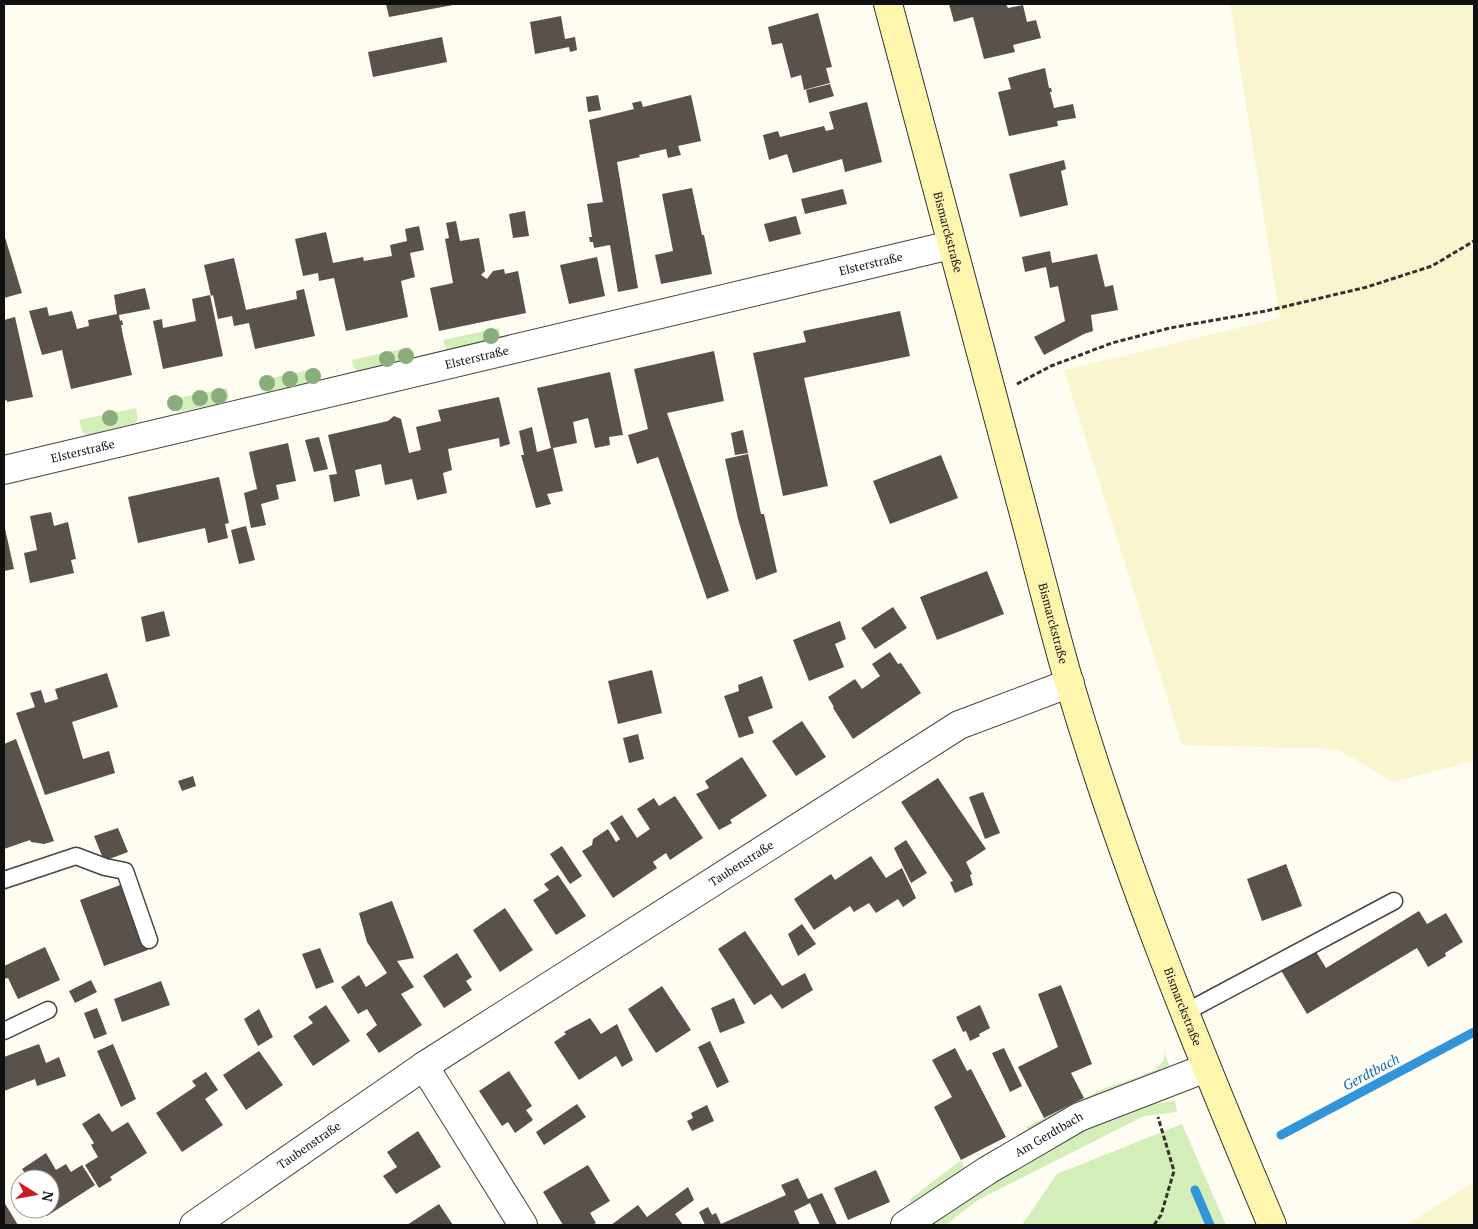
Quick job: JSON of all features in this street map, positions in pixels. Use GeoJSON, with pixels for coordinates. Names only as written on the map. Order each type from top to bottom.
{"type":"FeatureCollection","features":[{"type":"Feature","properties":{"kind":"main road","name":"Bismarckstraße"},"geometry":{"type":"LineString","coordinates":[[888,4],[990,391],[1070,683],[1125,852],[1184,1013],[1272,1225]]}},
{"type":"Feature","properties":{"kind":"street","name":"Elsterstraße"},"geometry":{"type":"LineString","coordinates":[[4,470],[951,245]]}},
{"type":"Feature","properties":{"kind":"street","name":"Taubenstraße"},"geometry":{"type":"LineString","coordinates":[[194,1225],[424,1066],[959,725],[1070,683]]}},
{"type":"Feature","properties":{"kind":"street"},"geometry":{"type":"LineString","coordinates":[[424,1066],[523,1225]]}},
{"type":"Feature","properties":{"kind":"street","name":"Am Gerdtbach"},"geometry":{"type":"LineString","coordinates":[[905,1225],[988,1170],[1079,1118],[1206,1068]]}},
{"type":"Feature","properties":{"kind":"lane"},"geometry":{"type":"LineString","coordinates":[[4,880],[76,856],[105,868],[125,871],[149,940]]}},
{"type":"Feature","properties":{"kind":"lane"},"geometry":{"type":"LineString","coordinates":[[1184,1013],[1394,901]]}},
{"type":"Feature","properties":{"kind":"lane"},"geometry":{"type":"LineString","coordinates":[[4,1031],[48,1010]]}},
{"type":"Feature","properties":{"kind":"path"},"geometry":{"type":"LineString","coordinates":[[990,391],[1018,384],[1050,366],[1112,343],[1170,328],[1266,311],[1367,287],[1432,266],[1474,241]]}},
{"type":"Feature","properties":{"kind":"path"},"geometry":{"type":"LineString","coordinates":[[1149,1090],[1174,1171],[1162,1215],[1154,1225]]}},
{"type":"Feature","properties":{"kind":"shaded area"},"geometry":{"type":"Polygon","coordinates":[[[1230,4],[1474,4],[1474,761],[1393,782],[1337,749],[1182,745],[1064,370],[1280,318],[1230,4]]]}},
{"type":"Feature","properties":{"kind":"shaded area"},"geometry":{"type":"Polygon","coordinates":[[[1474,1182],[1474,1225],[1406,1225],[1474,1182]]]}},
{"type":"Feature","properties":{"kind":"green space"},"geometry":{"type":"Polygon","coordinates":[[[499,328],[500,338],[449,351],[445,347],[443,340],[499,328]]]}},
{"type":"Feature","properties":{"kind":"green space"},"geometry":{"type":"Polygon","coordinates":[[[410,347],[412,357],[410,360],[360,372],[357,372],[353,366],[352,360],[410,347]]]}},
{"type":"Feature","properties":{"kind":"green space"},"geometry":{"type":"Polygon","coordinates":[[[317,368],[319,377],[316,383],[268,393],[261,390],[259,381],[317,368]]]}},
{"type":"Feature","properties":{"kind":"green space"},"geometry":{"type":"Polygon","coordinates":[[[227,388],[229,398],[224,403],[178,412],[172,410],[170,405],[169,400],[227,388]]]}},
{"type":"Feature","properties":{"kind":"green space"},"geometry":{"type":"Polygon","coordinates":[[[136,408],[138,419],[135,423],[89,435],[83,433],[79,420],[136,408]]]}},
{"type":"Feature","properties":{"kind":"green space"},"geometry":{"type":"Polygon","coordinates":[[[1165,1046],[1165,1054],[1169,1065],[1162,1072],[1030,1134],[1026,1127],[1105,1088],[1155,1070],[1164,1060],[1165,1046]]]}},
{"type":"Feature","properties":{"kind":"green space"},"geometry":{"type":"Polygon","coordinates":[[[1175,1101],[1177,1112],[1144,1116],[978,1200],[945,1225],[924,1225],[968,1196],[1091,1126],[1132,1110],[1153,1104],[1175,1101]]]}},
{"type":"Feature","properties":{"kind":"green space"},"geometry":{"type":"Polygon","coordinates":[[[1182,1124],[1226,1225],[1022,1225],[1057,1174],[1182,1124]]]}},
{"type":"Feature","properties":{"kind":"green space"},"geometry":{"type":"Polygon","coordinates":[[[961,1160],[965,1169],[913,1207],[909,1200],[961,1160]]]}},
{"type":"Feature","properties":{"kind":"building"},"geometry":{"type":"Polygon","coordinates":[[[386,4],[452,4],[453,5],[389,17],[386,4]]]}},
{"type":"Feature","properties":{"kind":"building"},"geometry":{"type":"Polygon","coordinates":[[[949,4],[1006,4],[1008,8],[1023,5],[1027,22],[1036,20],[1041,38],[1013,45],[1015,52],[984,59],[973,17],[954,22],[949,4]]]}},
{"type":"Feature","properties":{"kind":"building"},"geometry":{"type":"Polygon","coordinates":[[[818,13],[832,67],[826,68],[830,83],[804,90],[801,75],[791,78],[782,43],[772,45],[768,27],[818,13]]]}},
{"type":"Feature","properties":{"kind":"building"},"geometry":{"type":"Polygon","coordinates":[[[561,16],[565,39],[575,37],[577,50],[570,52],[569,47],[535,54],[530,22],[561,16]]]}},
{"type":"Feature","properties":{"kind":"building"},"geometry":{"type":"Polygon","coordinates":[[[442,37],[447,62],[373,77],[368,52],[442,37]]]}},
{"type":"Feature","properties":{"kind":"building"},"geometry":{"type":"Polygon","coordinates":[[[1045,68],[1049,88],[1051,88],[1052,92],[1050,92],[1054,108],[1073,104],[1076,118],[1057,121],[1058,126],[1009,136],[998,92],[1011,89],[1008,78],[1045,68]]]}},
{"type":"Feature","properties":{"kind":"building"},"geometry":{"type":"Polygon","coordinates":[[[830,84],[834,96],[809,103],[806,90],[830,84]]]}},
{"type":"Feature","properties":{"kind":"building"},"geometry":{"type":"Polygon","coordinates":[[[598,95],[601,110],[588,112],[586,97],[598,95]]]}},
{"type":"Feature","properties":{"kind":"building"},"geometry":{"type":"Polygon","coordinates":[[[691,95],[701,141],[678,146],[681,155],[668,158],[666,149],[617,162],[638,288],[618,292],[610,245],[594,248],[593,242],[590,242],[589,237],[592,237],[587,204],[603,202],[589,120],[634,109],[632,103],[641,101],[643,107],[691,95]]]}},
{"type":"Feature","properties":{"kind":"building"},"geometry":{"type":"Polygon","coordinates":[[[867,102],[882,162],[845,172],[842,159],[793,173],[787,154],[769,160],[763,135],[778,131],[780,137],[824,126],[826,131],[834,129],[829,112],[867,102]]]}},
{"type":"Feature","properties":{"kind":"building"},"geometry":{"type":"Polygon","coordinates":[[[1064,160],[1066,169],[1061,171],[1068,205],[1020,217],[1009,174],[1064,160]]]}},
{"type":"Feature","properties":{"kind":"building"},"geometry":{"type":"Polygon","coordinates":[[[692,188],[712,274],[661,284],[655,255],[673,251],[662,194],[692,188]]]}},
{"type":"Feature","properties":{"kind":"building"},"geometry":{"type":"Polygon","coordinates":[[[843,189],[847,204],[805,214],[801,199],[843,189]]]}},
{"type":"Feature","properties":{"kind":"building"},"geometry":{"type":"Polygon","coordinates":[[[525,211],[529,236],[513,238],[509,214],[525,211]]]}},
{"type":"Feature","properties":{"kind":"building"},"geometry":{"type":"Polygon","coordinates":[[[796,216],[801,234],[769,242],[764,224],[796,216]]]}},
{"type":"Feature","properties":{"kind":"building"},"geometry":{"type":"Polygon","coordinates":[[[456,221],[460,241],[479,238],[485,271],[481,275],[487,279],[493,271],[504,269],[505,274],[518,271],[526,313],[439,331],[430,288],[453,283],[445,239],[449,238],[446,223],[456,221]]]}},
{"type":"Feature","properties":{"kind":"building"},"geometry":{"type":"Polygon","coordinates":[[[419,226],[424,250],[410,253],[415,277],[401,281],[408,317],[346,331],[334,278],[319,281],[318,273],[303,276],[295,239],[326,232],[333,263],[363,257],[364,261],[392,256],[390,245],[407,241],[405,229],[419,226]]]}},
{"type":"Feature","properties":{"kind":"building"},"geometry":{"type":"Polygon","coordinates":[[[4,234],[22,293],[4,298],[4,234]]]}},
{"type":"Feature","properties":{"kind":"building"},"geometry":{"type":"Polygon","coordinates":[[[1050,251],[1052,263],[1097,254],[1105,287],[1113,285],[1118,310],[1091,315],[1093,331],[1044,355],[1034,337],[1065,321],[1058,286],[1050,288],[1046,267],[1025,272],[1022,257],[1050,251]]]}},
{"type":"Feature","properties":{"kind":"building"},"geometry":{"type":"Polygon","coordinates":[[[597,257],[605,296],[569,304],[560,265],[597,257]]]}},
{"type":"Feature","properties":{"kind":"building"},"geometry":{"type":"Polygon","coordinates":[[[234,258],[246,310],[297,299],[296,291],[304,289],[315,336],[255,349],[249,323],[234,326],[232,316],[218,319],[204,265],[234,258]]]}},
{"type":"Feature","properties":{"kind":"building"},"geometry":{"type":"Polygon","coordinates":[[[145,288],[150,309],[119,315],[120,321],[122,320],[123,336],[132,375],[71,389],[62,350],[42,355],[29,311],[47,307],[49,316],[72,311],[77,329],[89,326],[88,320],[117,314],[114,295],[145,288]]]}},
{"type":"Feature","properties":{"kind":"building"},"geometry":{"type":"Polygon","coordinates":[[[210,295],[223,356],[163,369],[153,321],[162,319],[163,328],[196,321],[192,299],[210,295]]]}},
{"type":"Feature","properties":{"kind":"building"},"geometry":{"type":"Polygon","coordinates":[[[900,311],[910,356],[804,378],[828,486],[783,496],[753,353],[806,342],[803,331],[900,311]]]}},
{"type":"Feature","properties":{"kind":"building"},"geometry":{"type":"Polygon","coordinates":[[[15,317],[33,397],[7,402],[7,400],[4,401],[4,320],[15,317]]]}},
{"type":"Feature","properties":{"kind":"building"},"geometry":{"type":"Polygon","coordinates":[[[714,351],[724,401],[667,413],[729,591],[707,599],[658,457],[637,464],[628,435],[648,429],[634,369],[714,351]]]}},
{"type":"Feature","properties":{"kind":"building"},"geometry":{"type":"Polygon","coordinates":[[[610,372],[623,435],[609,437],[610,445],[595,448],[588,418],[573,422],[577,443],[553,448],[563,491],[547,494],[551,504],[536,508],[521,455],[524,455],[519,431],[532,427],[537,452],[551,448],[537,388],[610,372]]]}},
{"type":"Feature","properties":{"kind":"building"},"geometry":{"type":"Polygon","coordinates":[[[499,397],[510,444],[500,447],[499,438],[448,449],[452,470],[443,473],[447,493],[417,500],[412,479],[385,485],[381,464],[355,470],[360,496],[334,502],[329,475],[337,474],[328,435],[388,421],[394,416],[401,419],[409,453],[421,450],[416,427],[441,421],[438,410],[499,397]]]}},
{"type":"Feature","properties":{"kind":"building"},"geometry":{"type":"Polygon","coordinates":[[[743,430],[748,453],[735,455],[731,433],[743,430]]]}},
{"type":"Feature","properties":{"kind":"building"},"geometry":{"type":"Polygon","coordinates":[[[319,437],[328,469],[314,472],[305,440],[319,437]]]}},
{"type":"Feature","properties":{"kind":"building"},"geometry":{"type":"Polygon","coordinates":[[[288,443],[296,481],[276,485],[279,499],[261,504],[266,525],[251,528],[244,493],[257,489],[249,452],[288,443]]]}},
{"type":"Feature","properties":{"kind":"building"},"geometry":{"type":"Polygon","coordinates":[[[748,454],[761,514],[764,514],[777,572],[756,580],[738,519],[725,459],[748,454]]]}},
{"type":"Feature","properties":{"kind":"building"},"geometry":{"type":"Polygon","coordinates":[[[941,455],[958,498],[890,524],[873,481],[941,455]]]}},
{"type":"Feature","properties":{"kind":"building"},"geometry":{"type":"Polygon","coordinates":[[[219,477],[229,523],[225,524],[228,538],[208,543],[205,528],[138,543],[128,497],[219,477]]]}},
{"type":"Feature","properties":{"kind":"building"},"geometry":{"type":"Polygon","coordinates":[[[51,512],[54,526],[68,522],[76,559],[71,560],[74,573],[30,583],[24,553],[37,550],[30,516],[51,512]]]}},
{"type":"Feature","properties":{"kind":"building"},"geometry":{"type":"Polygon","coordinates":[[[4,524],[14,569],[4,571],[4,524]]]}},
{"type":"Feature","properties":{"kind":"building"},"geometry":{"type":"Polygon","coordinates":[[[246,526],[255,560],[239,564],[231,530],[246,526]]]}},
{"type":"Feature","properties":{"kind":"building"},"geometry":{"type":"Polygon","coordinates":[[[987,571],[1004,614],[937,640],[920,597],[987,571]]]}},
{"type":"Feature","properties":{"kind":"building"},"geometry":{"type":"Polygon","coordinates":[[[893,607],[907,628],[875,649],[861,628],[893,607]]]}},
{"type":"Feature","properties":{"kind":"building"},"geometry":{"type":"Polygon","coordinates":[[[164,611],[170,636],[146,642],[141,617],[164,611]]]}},
{"type":"Feature","properties":{"kind":"building"},"geometry":{"type":"Polygon","coordinates":[[[840,621],[846,639],[835,644],[844,667],[809,681],[793,640],[840,621]]]}},
{"type":"Feature","properties":{"kind":"building"},"geometry":{"type":"Polygon","coordinates":[[[890,652],[898,664],[901,663],[921,693],[853,739],[828,697],[855,679],[862,689],[880,676],[872,664],[890,652]]]}},
{"type":"Feature","properties":{"kind":"building"},"geometry":{"type":"Polygon","coordinates":[[[652,670],[662,713],[618,724],[608,681],[652,670]]]}},
{"type":"Feature","properties":{"kind":"building"},"geometry":{"type":"Polygon","coordinates":[[[107,673],[118,707],[72,722],[83,759],[109,751],[115,773],[45,795],[16,713],[35,707],[30,693],[41,690],[45,703],[58,699],[55,689],[107,673]]]}},
{"type":"Feature","properties":{"kind":"building"},"geometry":{"type":"Polygon","coordinates":[[[762,676],[773,708],[748,717],[754,733],[739,738],[724,696],[739,691],[738,685],[762,676]]]}},
{"type":"Feature","properties":{"kind":"building"},"geometry":{"type":"Polygon","coordinates":[[[802,721],[826,757],[796,776],[772,741],[802,721]]]}},
{"type":"Feature","properties":{"kind":"building"},"geometry":{"type":"Polygon","coordinates":[[[638,734],[644,759],[629,763],[623,738],[638,734]]]}},
{"type":"Feature","properties":{"kind":"building"},"geometry":{"type":"Polygon","coordinates":[[[16,739],[54,841],[44,844],[31,842],[30,840],[4,849],[4,744],[16,739]]]}},
{"type":"Feature","properties":{"kind":"building"},"geometry":{"type":"Polygon","coordinates":[[[742,757],[767,796],[730,820],[732,823],[719,830],[696,794],[709,788],[705,781],[742,757]]]}},
{"type":"Feature","properties":{"kind":"building"},"geometry":{"type":"Polygon","coordinates":[[[193,776],[196,786],[182,791],[178,781],[193,776]]]}},
{"type":"Feature","properties":{"kind":"building"},"geometry":{"type":"Polygon","coordinates":[[[938,778],[986,849],[966,862],[972,874],[970,875],[973,885],[955,893],[950,882],[953,881],[901,802],[938,778]]]}},
{"type":"Feature","properties":{"kind":"building"},"geometry":{"type":"Polygon","coordinates":[[[983,792],[1000,833],[985,839],[969,797],[983,792]]]}},
{"type":"Feature","properties":{"kind":"building"},"geometry":{"type":"Polygon","coordinates":[[[675,796],[703,838],[670,860],[666,853],[653,862],[657,868],[613,898],[582,851],[592,845],[593,839],[608,829],[616,842],[620,839],[610,823],[622,815],[637,838],[650,829],[637,809],[654,798],[659,806],[675,796]]]}},
{"type":"Feature","properties":{"kind":"building"},"geometry":{"type":"Polygon","coordinates":[[[118,828],[128,852],[104,861],[94,836],[118,828]]]}},
{"type":"Feature","properties":{"kind":"building"},"geometry":{"type":"Polygon","coordinates":[[[906,840],[927,873],[911,883],[894,848],[906,840]]]}},
{"type":"Feature","properties":{"kind":"building"},"geometry":{"type":"Polygon","coordinates":[[[562,846],[582,876],[570,884],[550,854],[562,846]]]}},
{"type":"Feature","properties":{"kind":"building"},"geometry":{"type":"Polygon","coordinates":[[[871,856],[886,878],[902,868],[916,898],[903,907],[898,899],[876,913],[869,903],[854,912],[850,906],[814,930],[794,899],[831,874],[835,880],[871,856]]]}},
{"type":"Feature","properties":{"kind":"building"},"geometry":{"type":"Polygon","coordinates":[[[1286,864],[1302,906],[1262,921],[1247,879],[1286,864]]]}},
{"type":"Feature","properties":{"kind":"building"},"geometry":{"type":"Polygon","coordinates":[[[558,875],[586,916],[556,935],[533,900],[549,890],[544,884],[558,875]]]}},
{"type":"Feature","properties":{"kind":"building"},"geometry":{"type":"Polygon","coordinates":[[[123,884],[148,950],[104,966],[80,900],[123,884]]]}},
{"type":"Feature","properties":{"kind":"building"},"geometry":{"type":"Polygon","coordinates":[[[392,901],[414,958],[397,961],[414,987],[401,994],[422,1025],[379,1053],[366,1034],[377,1025],[367,1009],[358,1014],[341,987],[359,975],[366,987],[387,973],[367,942],[359,913],[392,901]]]}},
{"type":"Feature","properties":{"kind":"building"},"geometry":{"type":"Polygon","coordinates":[[[505,908],[533,950],[500,972],[473,930],[505,908]]]}},
{"type":"Feature","properties":{"kind":"building"},"geometry":{"type":"Polygon","coordinates":[[[1419,911],[1427,924],[1446,913],[1463,942],[1445,953],[1446,956],[1428,967],[1417,948],[1307,1014],[1279,967],[1313,947],[1326,968],[1419,911]]]}},
{"type":"Feature","properties":{"kind":"building"},"geometry":{"type":"Polygon","coordinates":[[[802,924],[816,944],[798,956],[788,934],[802,924]]]}},
{"type":"Feature","properties":{"kind":"building"},"geometry":{"type":"Polygon","coordinates":[[[745,931],[782,986],[805,973],[813,990],[782,1009],[771,994],[754,1005],[718,949],[745,931]]]}},
{"type":"Feature","properties":{"kind":"building"},"geometry":{"type":"Polygon","coordinates":[[[45,947],[60,980],[18,999],[8,978],[4,979],[4,966],[45,947]]]}},
{"type":"Feature","properties":{"kind":"building"},"geometry":{"type":"Polygon","coordinates":[[[320,948],[334,982],[316,989],[302,954],[320,948]]]}},
{"type":"Feature","properties":{"kind":"building"},"geometry":{"type":"Polygon","coordinates":[[[457,953],[472,977],[466,981],[472,990],[444,1008],[423,976],[457,953]]]}},
{"type":"Feature","properties":{"kind":"building"},"geometry":{"type":"Polygon","coordinates":[[[91,980],[97,992],[75,1003],[69,991],[91,980]]]}},
{"type":"Feature","properties":{"kind":"building"},"geometry":{"type":"Polygon","coordinates":[[[161,981],[170,1005],[122,1022],[114,999],[161,981]]]}},
{"type":"Feature","properties":{"kind":"building"},"geometry":{"type":"Polygon","coordinates":[[[1061,985],[1092,1064],[1071,1073],[1084,1098],[1044,1118],[1018,1067],[1058,1047],[1038,994],[1061,985]]]}},
{"type":"Feature","properties":{"kind":"building"},"geometry":{"type":"Polygon","coordinates":[[[662,986],[691,1030],[656,1053],[628,1009],[662,986]]]}},
{"type":"Feature","properties":{"kind":"building"},"geometry":{"type":"Polygon","coordinates":[[[734,998],[745,1023],[720,1033],[711,1008],[734,998]]]}},
{"type":"Feature","properties":{"kind":"building"},"geometry":{"type":"Polygon","coordinates":[[[326,1005],[350,1041],[313,1066],[293,1036],[313,1023],[308,1017],[326,1005]]]}},
{"type":"Feature","properties":{"kind":"building"},"geometry":{"type":"Polygon","coordinates":[[[980,1005],[990,1028],[970,1041],[966,1031],[963,1032],[956,1017],[980,1005]]]}},
{"type":"Feature","properties":{"kind":"building"},"geometry":{"type":"Polygon","coordinates":[[[97,1008],[107,1034],[94,1039],[84,1013],[97,1008]]]}},
{"type":"Feature","properties":{"kind":"building"},"geometry":{"type":"Polygon","coordinates":[[[259,1009],[273,1037],[258,1046],[244,1019],[259,1009]]]}},
{"type":"Feature","properties":{"kind":"building"},"geometry":{"type":"Polygon","coordinates":[[[590,1018],[601,1034],[617,1024],[633,1060],[622,1067],[616,1056],[579,1080],[554,1042],[566,1034],[564,1032],[590,1018]]]}},
{"type":"Feature","properties":{"kind":"building"},"geometry":{"type":"Polygon","coordinates":[[[710,1041],[729,1082],[717,1088],[698,1047],[710,1041]]]}},
{"type":"Feature","properties":{"kind":"building"},"geometry":{"type":"Polygon","coordinates":[[[39,1044],[46,1063],[59,1057],[66,1076],[37,1086],[35,1079],[4,1091],[4,1057],[39,1044]]]}},
{"type":"Feature","properties":{"kind":"building"},"geometry":{"type":"Polygon","coordinates":[[[113,1044],[136,1099],[121,1107],[97,1051],[113,1044]]]}},
{"type":"Feature","properties":{"kind":"building"},"geometry":{"type":"Polygon","coordinates":[[[955,1048],[967,1071],[971,1069],[1006,1137],[961,1160],[934,1107],[952,1097],[932,1060],[955,1048]]]}},
{"type":"Feature","properties":{"kind":"building"},"geometry":{"type":"Polygon","coordinates":[[[1004,1048],[1022,1086],[1010,1092],[992,1053],[1004,1048]]]}},
{"type":"Feature","properties":{"kind":"building"},"geometry":{"type":"Polygon","coordinates":[[[259,1051],[283,1085],[246,1110],[223,1075],[259,1051]]]}},
{"type":"Feature","properties":{"kind":"building"},"geometry":{"type":"Polygon","coordinates":[[[509,1071],[532,1106],[526,1110],[533,1120],[515,1133],[508,1122],[502,1126],[479,1091],[509,1071]]]}},
{"type":"Feature","properties":{"kind":"building"},"geometry":{"type":"Polygon","coordinates":[[[206,1072],[218,1090],[205,1099],[223,1125],[182,1152],[156,1113],[196,1086],[192,1081],[206,1072]]]}},
{"type":"Feature","properties":{"kind":"building"},"geometry":{"type":"Polygon","coordinates":[[[577,1104],[586,1117],[544,1145],[536,1132],[577,1104]]]}},
{"type":"Feature","properties":{"kind":"building"},"geometry":{"type":"Polygon","coordinates":[[[707,1105],[714,1121],[692,1131],[687,1121],[693,1118],[691,1113],[707,1105]]]}},
{"type":"Feature","properties":{"kind":"building"},"geometry":{"type":"Polygon","coordinates":[[[99,1113],[112,1132],[128,1122],[147,1153],[110,1177],[112,1180],[99,1188],[85,1165],[98,1157],[91,1145],[94,1143],[82,1124],[99,1113]]]}},
{"type":"Feature","properties":{"kind":"building"},"geometry":{"type":"Polygon","coordinates":[[[418,1131],[441,1167],[396,1194],[383,1176],[397,1167],[387,1152],[418,1131]]]}},
{"type":"Feature","properties":{"kind":"building"},"geometry":{"type":"Polygon","coordinates":[[[46,1153],[55,1169],[22,1169],[46,1153]]]}},
{"type":"Feature","properties":{"kind":"building"},"geometry":{"type":"Polygon","coordinates":[[[66,1164],[71,1172],[82,1165],[95,1185],[60,1208],[60,1169],[58,1169],[66,1164]]]}},
{"type":"Feature","properties":{"kind":"building"},"geometry":{"type":"Polygon","coordinates":[[[588,1165],[610,1201],[590,1213],[596,1223],[592,1225],[563,1225],[543,1192],[588,1165]]]}},
{"type":"Feature","properties":{"kind":"building"},"geometry":{"type":"Polygon","coordinates":[[[876,1170],[890,1202],[848,1220],[834,1188],[876,1170]]]}},
{"type":"Feature","properties":{"kind":"building"},"geometry":{"type":"Polygon","coordinates":[[[798,1178],[808,1199],[822,1193],[837,1225],[820,1225],[810,1203],[794,1211],[800,1225],[705,1225],[699,1212],[708,1207],[712,1215],[716,1213],[721,1224],[786,1195],[781,1185],[798,1178]]]}},
{"type":"Feature","properties":{"kind":"building"},"geometry":{"type":"Polygon","coordinates":[[[688,1187],[694,1200],[675,1214],[683,1225],[611,1225],[638,1205],[647,1217],[688,1187]]]}},
{"type":"Feature","properties":{"kind":"building"},"geometry":{"type":"Polygon","coordinates":[[[4,1202],[10,1212],[10,1219],[14,1219],[18,1225],[4,1225],[4,1202]]]}},
{"type":"Feature","properties":{"kind":"building"},"geometry":{"type":"Polygon","coordinates":[[[439,1204],[453,1225],[407,1225],[439,1204]]]}},
{"type":"Feature","properties":{"kind":"waterway","name":"Gerdtbach"},"geometry":{"type":"LineString","coordinates":[[1281,1135],[1474,1032]]}},
{"type":"Feature","properties":{"kind":"waterway","name":"Gerdtbach"},"geometry":{"type":"LineString","coordinates":[[1195,1190],[1210,1225]]}}]}
